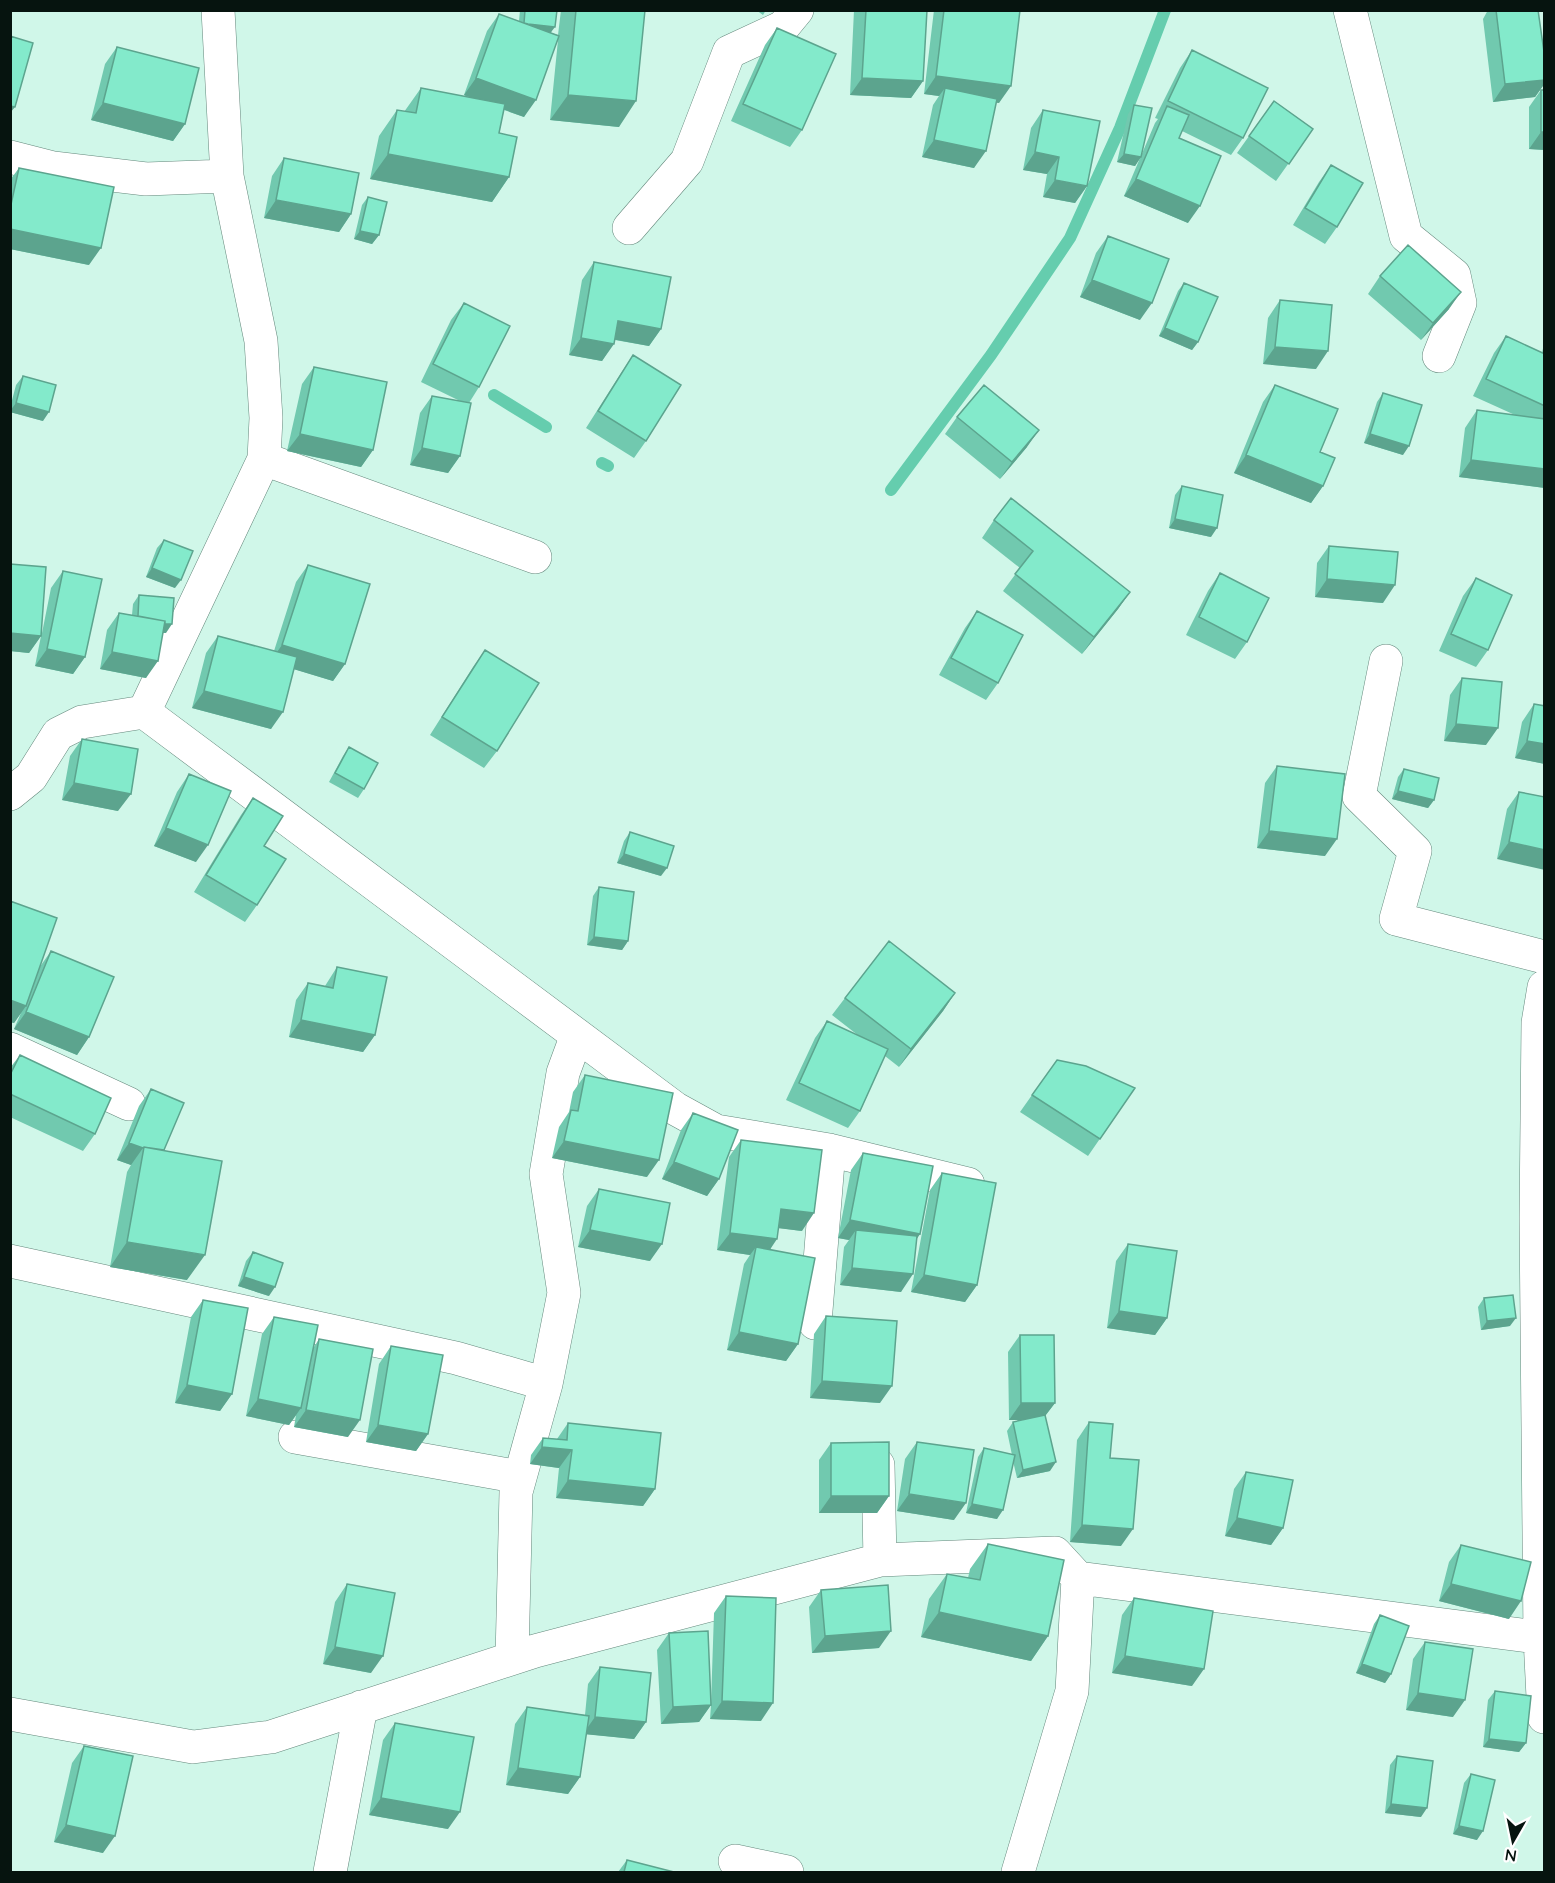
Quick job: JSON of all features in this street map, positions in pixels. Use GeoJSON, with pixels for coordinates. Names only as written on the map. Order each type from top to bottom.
{"type":"FeatureCollection","features":[{"type":"Feature","properties":{"kind":"street"},"geometry":{"type":"LineString","coordinates":[[144,712],[264,459],[266,418],[261,341],[227,176],[218,10]]}},
{"type":"Feature","properties":{"kind":"street"},"geometry":{"type":"LineString","coordinates":[[630,228],[687,161],[729,52],[783,27],[797,10]]}},
{"type":"Feature","properties":{"kind":"street"},"geometry":{"type":"LineString","coordinates":[[1350,10],[1406,236],[1454,275],[1460,303],[1439,356]]}},
{"type":"Feature","properties":{"kind":"street"},"geometry":{"type":"LineString","coordinates":[[10,157],[53,168],[146,179],[227,176]]}},
{"type":"Feature","properties":{"kind":"street"},"geometry":{"type":"LineString","coordinates":[[264,459],[536,557]]}},
{"type":"Feature","properties":{"kind":"street"},"geometry":{"type":"LineString","coordinates":[[1386,661],[1359,796],[1415,851],[1396,919],[1545,957]]}},
{"type":"Feature","properties":{"kind":"street"},"geometry":{"type":"LineString","coordinates":[[10,794],[31,777],[58,734],[82,722],[144,712],[676,1109],[716,1131],[829,1150],[968,1184]]}},
{"type":"Feature","properties":{"kind":"street"},"geometry":{"type":"LineString","coordinates":[[1545,987],[1538,1023],[1536,1218],[1545,1717]]}},
{"type":"Feature","properties":{"kind":"street"},"geometry":{"type":"LineString","coordinates":[[512,1658],[516,1492],[546,1384],[564,1293],[546,1174],[563,1073],[577,1035]]}},
{"type":"Feature","properties":{"kind":"street"},"geometry":{"type":"LineString","coordinates":[[10,1049],[129,1104]]}},
{"type":"Feature","properties":{"kind":"street"},"geometry":{"type":"LineString","coordinates":[[815,1323],[829,1150]]}},
{"type":"Feature","properties":{"kind":"street"},"geometry":{"type":"LineString","coordinates":[[10,1261],[456,1358],[546,1384]]}},
{"type":"Feature","properties":{"kind":"street"},"geometry":{"type":"LineString","coordinates":[[295,1437],[519,1477]]}},
{"type":"Feature","properties":{"kind":"street"},"geometry":{"type":"LineString","coordinates":[[877,1449],[880,1560]]}},
{"type":"Feature","properties":{"kind":"street"},"geometry":{"type":"LineString","coordinates":[[10,1714],[193,1747],[271,1737],[512,1658],[880,1560],[1054,1553],[1078,1578],[1542,1638]]}},
{"type":"Feature","properties":{"kind":"street"},"geometry":{"type":"LineString","coordinates":[[1018,1872],[1072,1690],[1078,1578]]}},
{"type":"Feature","properties":{"kind":"street"},"geometry":{"type":"LineString","coordinates":[[330,1872],[361,1707]]}},
{"type":"Feature","properties":{"kind":"street"},"geometry":{"type":"LineString","coordinates":[[735,1861],[787,1872]]}},
{"type":"Feature","properties":{"kind":"building"},"geometry":{"type":"Polygon","coordinates":[[[525,10],[557,10],[555,27],[524,23],[525,10]]]}},
{"type":"Feature","properties":{"kind":"building"},"geometry":{"type":"Polygon","coordinates":[[[576,10],[645,10],[636,101],[568,95],[576,10]]]}},
{"type":"Feature","properties":{"kind":"building"},"geometry":{"type":"Polygon","coordinates":[[[866,10],[927,10],[923,81],[862,78],[866,10]]]}},
{"type":"Feature","properties":{"kind":"building"},"geometry":{"type":"Polygon","coordinates":[[[944,10],[1020,10],[1011,86],[936,76],[944,10]]]}},
{"type":"Feature","properties":{"kind":"building"},"geometry":{"type":"Polygon","coordinates":[[[1496,10],[1538,10],[1545,59],[1545,80],[1505,84],[1496,10]]]}},
{"type":"Feature","properties":{"kind":"building"},"geometry":{"type":"Polygon","coordinates":[[[499,14],[559,36],[536,100],[476,78],[499,14]]]}},
{"type":"Feature","properties":{"kind":"building"},"geometry":{"type":"Polygon","coordinates":[[[777,28],[836,54],[802,130],[743,104],[777,28]]]}},
{"type":"Feature","properties":{"kind":"building"},"geometry":{"type":"Polygon","coordinates":[[[10,36],[33,43],[15,107],[10,106],[10,36]]]}},
{"type":"Feature","properties":{"kind":"building"},"geometry":{"type":"Polygon","coordinates":[[[117,47],[199,68],[185,124],[103,103],[117,47]]]}},
{"type":"Feature","properties":{"kind":"building"},"geometry":{"type":"Polygon","coordinates":[[[1192,50],[1268,88],[1243,138],[1168,101],[1192,50]]]}},
{"type":"Feature","properties":{"kind":"building"},"geometry":{"type":"Polygon","coordinates":[[[421,88],[505,104],[499,133],[517,137],[509,177],[388,154],[397,110],[416,113],[421,88]]]}},
{"type":"Feature","properties":{"kind":"building"},"geometry":{"type":"Polygon","coordinates":[[[945,88],[997,99],[986,151],[934,140],[945,88]]]}},
{"type":"Feature","properties":{"kind":"building"},"geometry":{"type":"Polygon","coordinates":[[[1541,90],[1545,90],[1545,132],[1541,132],[1541,90]]]}},
{"type":"Feature","properties":{"kind":"building"},"geometry":{"type":"Polygon","coordinates":[[[1274,101],[1313,129],[1289,164],[1249,136],[1274,101]]]}},
{"type":"Feature","properties":{"kind":"building"},"geometry":{"type":"Polygon","coordinates":[[[1134,105],[1152,108],[1141,157],[1124,154],[1134,105]]]}},
{"type":"Feature","properties":{"kind":"building"},"geometry":{"type":"Polygon","coordinates":[[[1167,106],[1189,115],[1179,138],[1221,156],[1200,206],[1136,179],[1167,106]]]}},
{"type":"Feature","properties":{"kind":"building"},"geometry":{"type":"Polygon","coordinates":[[[1043,110],[1100,121],[1087,186],[1055,180],[1059,157],[1035,152],[1043,110]]]}},
{"type":"Feature","properties":{"kind":"building"},"geometry":{"type":"Polygon","coordinates":[[[284,158],[359,173],[351,214],[276,200],[284,158]]]}},
{"type":"Feature","properties":{"kind":"building"},"geometry":{"type":"Polygon","coordinates":[[[1331,165],[1363,183],[1337,227],[1305,208],[1331,165]]]}},
{"type":"Feature","properties":{"kind":"building"},"geometry":{"type":"Polygon","coordinates":[[[19,168],[114,187],[101,248],[10,229],[10,209],[19,168]]]}},
{"type":"Feature","properties":{"kind":"building"},"geometry":{"type":"Polygon","coordinates":[[[368,197],[387,202],[379,235],[360,231],[368,197]]]}},
{"type":"Feature","properties":{"kind":"building"},"geometry":{"type":"Polygon","coordinates":[[[1108,236],[1169,259],[1152,303],[1092,280],[1108,236]]]}},
{"type":"Feature","properties":{"kind":"building"},"geometry":{"type":"Polygon","coordinates":[[[1408,245],[1461,292],[1433,323],[1380,276],[1408,245]]]}},
{"type":"Feature","properties":{"kind":"building"},"geometry":{"type":"Polygon","coordinates":[[[594,262],[671,277],[661,329],[618,321],[614,344],[581,338],[594,262]]]}},
{"type":"Feature","properties":{"kind":"building"},"geometry":{"type":"Polygon","coordinates":[[[1184,283],[1218,297],[1198,342],[1165,328],[1184,283]]]}},
{"type":"Feature","properties":{"kind":"building"},"geometry":{"type":"Polygon","coordinates":[[[1280,300],[1332,305],[1328,351],[1275,347],[1280,300]]]}},
{"type":"Feature","properties":{"kind":"building"},"geometry":{"type":"Polygon","coordinates":[[[464,303],[510,326],[479,387],[433,364],[464,303]]]}},
{"type":"Feature","properties":{"kind":"building"},"geometry":{"type":"Polygon","coordinates":[[[1506,336],[1545,354],[1545,406],[1486,379],[1506,336]]]}},
{"type":"Feature","properties":{"kind":"building"},"geometry":{"type":"Polygon","coordinates":[[[633,355],[681,385],[646,441],[598,411],[633,355]]]}},
{"type":"Feature","properties":{"kind":"building"},"geometry":{"type":"Polygon","coordinates":[[[314,367],[387,382],[373,450],[300,434],[314,367]]]}},
{"type":"Feature","properties":{"kind":"building"},"geometry":{"type":"Polygon","coordinates":[[[23,376],[56,385],[49,412],[16,403],[23,376]]]}},
{"type":"Feature","properties":{"kind":"building"},"geometry":{"type":"Polygon","coordinates":[[[984,385],[1039,430],[1012,462],[957,417],[984,385]]]}},
{"type":"Feature","properties":{"kind":"building"},"geometry":{"type":"Polygon","coordinates":[[[1275,385],[1338,409],[1320,452],[1335,458],[1323,486],[1246,455],[1275,385]]]}},
{"type":"Feature","properties":{"kind":"building"},"geometry":{"type":"Polygon","coordinates":[[[1383,393],[1422,405],[1409,446],[1370,434],[1383,393]]]}},
{"type":"Feature","properties":{"kind":"building"},"geometry":{"type":"Polygon","coordinates":[[[432,396],[471,403],[460,456],[422,448],[432,396]]]}},
{"type":"Feature","properties":{"kind":"building"},"geometry":{"type":"Polygon","coordinates":[[[1477,410],[1545,419],[1545,469],[1471,460],[1477,410]]]}},
{"type":"Feature","properties":{"kind":"building"},"geometry":{"type":"Polygon","coordinates":[[[1182,486],[1223,495],[1217,528],[1175,519],[1182,486]]]}},
{"type":"Feature","properties":{"kind":"building"},"geometry":{"type":"Polygon","coordinates":[[[1011,498],[1130,592],[1094,637],[1015,574],[1033,551],[994,520],[1011,498]]]}},
{"type":"Feature","properties":{"kind":"building"},"geometry":{"type":"Polygon","coordinates":[[[164,540],[193,551],[181,580],[152,568],[164,540]]]}},
{"type":"Feature","properties":{"kind":"building"},"geometry":{"type":"Polygon","coordinates":[[[1329,546],[1398,552],[1395,585],[1327,579],[1329,546]]]}},
{"type":"Feature","properties":{"kind":"building"},"geometry":{"type":"Polygon","coordinates":[[[10,564],[46,567],[41,636],[10,633],[10,564]]]}},
{"type":"Feature","properties":{"kind":"building"},"geometry":{"type":"Polygon","coordinates":[[[308,565],[370,584],[345,664],[282,645],[308,565]]]}},
{"type":"Feature","properties":{"kind":"building"},"geometry":{"type":"Polygon","coordinates":[[[63,571],[102,579],[85,657],[47,649],[63,571]]]}},
{"type":"Feature","properties":{"kind":"building"},"geometry":{"type":"Polygon","coordinates":[[[1220,573],[1269,598],[1247,642],[1199,617],[1220,573]]]}},
{"type":"Feature","properties":{"kind":"building"},"geometry":{"type":"Polygon","coordinates":[[[1476,578],[1512,595],[1488,650],[1451,634],[1476,578]]]}},
{"type":"Feature","properties":{"kind":"building"},"geometry":{"type":"Polygon","coordinates":[[[139,595],[174,598],[172,624],[138,616],[139,595]]]}},
{"type":"Feature","properties":{"kind":"building"},"geometry":{"type":"Polygon","coordinates":[[[977,611],[1023,635],[998,683],[951,658],[977,611]]]}},
{"type":"Feature","properties":{"kind":"building"},"geometry":{"type":"Polygon","coordinates":[[[119,613],[165,621],[158,661],[112,652],[119,613]]]}},
{"type":"Feature","properties":{"kind":"building"},"geometry":{"type":"Polygon","coordinates":[[[218,636],[297,657],[283,712],[204,691],[218,636]]]}},
{"type":"Feature","properties":{"kind":"building"},"geometry":{"type":"Polygon","coordinates":[[[485,650],[539,683],[497,751],[442,717],[485,650]]]}},
{"type":"Feature","properties":{"kind":"building"},"geometry":{"type":"Polygon","coordinates":[[[1462,678],[1502,682],[1498,728],[1456,724],[1462,678]]]}},
{"type":"Feature","properties":{"kind":"building"},"geometry":{"type":"Polygon","coordinates":[[[1534,704],[1545,706],[1545,744],[1527,741],[1534,704]]]}},
{"type":"Feature","properties":{"kind":"building"},"geometry":{"type":"Polygon","coordinates":[[[82,739],[138,749],[131,794],[74,783],[82,739]]]}},
{"type":"Feature","properties":{"kind":"building"},"geometry":{"type":"Polygon","coordinates":[[[349,747],[378,763],[364,789],[335,773],[349,747]]]}},
{"type":"Feature","properties":{"kind":"building"},"geometry":{"type":"Polygon","coordinates":[[[1277,766],[1345,774],[1337,839],[1269,831],[1277,766]]]}},
{"type":"Feature","properties":{"kind":"building"},"geometry":{"type":"Polygon","coordinates":[[[1404,769],[1439,778],[1434,800],[1398,791],[1404,769]]]}},
{"type":"Feature","properties":{"kind":"building"},"geometry":{"type":"Polygon","coordinates":[[[189,774],[231,791],[208,845],[166,828],[189,774]]]}},
{"type":"Feature","properties":{"kind":"building"},"geometry":{"type":"Polygon","coordinates":[[[1519,792],[1545,797],[1545,850],[1509,842],[1519,792]]]}},
{"type":"Feature","properties":{"kind":"building"},"geometry":{"type":"Polygon","coordinates":[[[253,798],[283,816],[264,846],[286,859],[257,905],[206,875],[253,798]]]}},
{"type":"Feature","properties":{"kind":"building"},"geometry":{"type":"Polygon","coordinates":[[[630,832],[674,846],[667,868],[624,854],[630,832]]]}},
{"type":"Feature","properties":{"kind":"building"},"geometry":{"type":"Polygon","coordinates":[[[599,887],[634,892],[628,941],[594,937],[599,887]]]}},
{"type":"Feature","properties":{"kind":"building"},"geometry":{"type":"Polygon","coordinates":[[[10,901],[57,918],[26,1006],[10,1000],[10,901]]]}},
{"type":"Feature","properties":{"kind":"building"},"geometry":{"type":"Polygon","coordinates":[[[889,941],[955,993],[911,1049],[845,998],[889,941]]]}},
{"type":"Feature","properties":{"kind":"building"},"geometry":{"type":"Polygon","coordinates":[[[51,951],[114,977],[89,1037],[26,1012],[51,951]]]}},
{"type":"Feature","properties":{"kind":"building"},"geometry":{"type":"Polygon","coordinates":[[[337,967],[387,977],[375,1035],[301,1020],[308,983],[333,988],[337,967]]]}},
{"type":"Feature","properties":{"kind":"building"},"geometry":{"type":"Polygon","coordinates":[[[827,1021],[888,1049],[860,1111],[799,1083],[827,1021]]]}},
{"type":"Feature","properties":{"kind":"building"},"geometry":{"type":"Polygon","coordinates":[[[20,1055],[111,1098],[95,1134],[10,1094],[10,1075],[20,1055]]]}},
{"type":"Feature","properties":{"kind":"building"},"geometry":{"type":"Polygon","coordinates":[[[1057,1060],[1086,1066],[1135,1088],[1100,1139],[1032,1095],[1057,1060]]]}},
{"type":"Feature","properties":{"kind":"building"},"geometry":{"type":"Polygon","coordinates":[[[585,1075],[673,1093],[659,1160],[564,1141],[571,1110],[578,1111],[585,1075]]]}},
{"type":"Feature","properties":{"kind":"building"},"geometry":{"type":"Polygon","coordinates":[[[151,1089],[184,1103],[164,1150],[143,1148],[129,1143],[151,1089]]]}},
{"type":"Feature","properties":{"kind":"building"},"geometry":{"type":"Polygon","coordinates":[[[693,1113],[738,1130],[719,1179],[674,1162],[693,1113]]]}},
{"type":"Feature","properties":{"kind":"building"},"geometry":{"type":"Polygon","coordinates":[[[741,1140],[822,1150],[814,1213],[781,1209],[777,1239],[730,1233],[741,1140]]]}},
{"type":"Feature","properties":{"kind":"building"},"geometry":{"type":"Polygon","coordinates":[[[144,1147],[222,1161],[205,1255],[127,1242],[144,1147]]]}},
{"type":"Feature","properties":{"kind":"building"},"geometry":{"type":"Polygon","coordinates":[[[863,1153],[933,1166],[920,1234],[850,1220],[863,1153]]]}},
{"type":"Feature","properties":{"kind":"building"},"geometry":{"type":"Polygon","coordinates":[[[942,1173],[996,1183],[977,1285],[924,1275],[942,1173]]]}},
{"type":"Feature","properties":{"kind":"building"},"geometry":{"type":"Polygon","coordinates":[[[599,1189],[670,1203],[662,1244],[590,1230],[599,1189]]]}},
{"type":"Feature","properties":{"kind":"building"},"geometry":{"type":"Polygon","coordinates":[[[856,1230],[917,1236],[913,1274],[852,1268],[856,1230]]]}},
{"type":"Feature","properties":{"kind":"building"},"geometry":{"type":"Polygon","coordinates":[[[1128,1244],[1177,1251],[1167,1318],[1119,1311],[1128,1244]]]}},
{"type":"Feature","properties":{"kind":"building"},"geometry":{"type":"Polygon","coordinates":[[[756,1247],[815,1258],[798,1344],[739,1332],[756,1247]]]}},
{"type":"Feature","properties":{"kind":"building"},"geometry":{"type":"Polygon","coordinates":[[[253,1252],[283,1263],[275,1287],[244,1277],[253,1252]]]}},
{"type":"Feature","properties":{"kind":"building"},"geometry":{"type":"Polygon","coordinates":[[[1513,1295],[1516,1318],[1487,1321],[1484,1298],[1513,1295]]]}},
{"type":"Feature","properties":{"kind":"building"},"geometry":{"type":"Polygon","coordinates":[[[203,1300],[248,1308],[232,1394],[187,1385],[203,1300]]]}},
{"type":"Feature","properties":{"kind":"building"},"geometry":{"type":"Polygon","coordinates":[[[826,1316],[897,1321],[892,1386],[822,1381],[826,1316]]]}},
{"type":"Feature","properties":{"kind":"building"},"geometry":{"type":"Polygon","coordinates":[[[274,1317],[318,1325],[301,1408],[258,1399],[274,1317]]]}},
{"type":"Feature","properties":{"kind":"building"},"geometry":{"type":"Polygon","coordinates":[[[1020,1335],[1054,1335],[1055,1403],[1021,1403],[1020,1335]]]}},
{"type":"Feature","properties":{"kind":"building"},"geometry":{"type":"Polygon","coordinates":[[[319,1339],[373,1349],[360,1420],[306,1410],[319,1339]]]}},
{"type":"Feature","properties":{"kind":"building"},"geometry":{"type":"Polygon","coordinates":[[[391,1346],[443,1355],[428,1434],[378,1425],[391,1346]]]}},
{"type":"Feature","properties":{"kind":"building"},"geometry":{"type":"Polygon","coordinates":[[[1045,1415],[1056,1462],[1023,1470],[1013,1422],[1045,1415]]]}},
{"type":"Feature","properties":{"kind":"building"},"geometry":{"type":"Polygon","coordinates":[[[1089,1422],[1113,1424],[1110,1458],[1139,1460],[1133,1529],[1082,1525],[1089,1422]]]}},
{"type":"Feature","properties":{"kind":"building"},"geometry":{"type":"Polygon","coordinates":[[[568,1423],[661,1433],[655,1489],[568,1480],[572,1450],[542,1447],[543,1438],[567,1440],[568,1423]]]}},
{"type":"Feature","properties":{"kind":"building"},"geometry":{"type":"Polygon","coordinates":[[[889,1442],[889,1496],[831,1496],[831,1443],[889,1442]]]}},
{"type":"Feature","properties":{"kind":"building"},"geometry":{"type":"Polygon","coordinates":[[[917,1442],[974,1450],[966,1503],[909,1494],[917,1442]]]}},
{"type":"Feature","properties":{"kind":"building"},"geometry":{"type":"Polygon","coordinates":[[[984,1448],[1015,1455],[1003,1510],[972,1504],[984,1448]]]}},
{"type":"Feature","properties":{"kind":"building"},"geometry":{"type":"Polygon","coordinates":[[[1246,1472],[1293,1480],[1283,1528],[1237,1518],[1246,1472]]]}},
{"type":"Feature","properties":{"kind":"building"},"geometry":{"type":"Polygon","coordinates":[[[988,1544],[1064,1560],[1048,1636],[939,1612],[947,1574],[980,1580],[988,1544]]]}},
{"type":"Feature","properties":{"kind":"building"},"geometry":{"type":"Polygon","coordinates":[[[1461,1545],[1531,1562],[1521,1601],[1451,1584],[1461,1545]]]}},
{"type":"Feature","properties":{"kind":"building"},"geometry":{"type":"Polygon","coordinates":[[[347,1584],[395,1593],[383,1656],[335,1647],[347,1584]]]}},
{"type":"Feature","properties":{"kind":"building"},"geometry":{"type":"Polygon","coordinates":[[[888,1585],[891,1631],[825,1636],[821,1590],[888,1585]]]}},
{"type":"Feature","properties":{"kind":"building"},"geometry":{"type":"Polygon","coordinates":[[[726,1596],[776,1598],[773,1703],[722,1701],[726,1596]]]}},
{"type":"Feature","properties":{"kind":"building"},"geometry":{"type":"Polygon","coordinates":[[[1134,1598],[1213,1611],[1204,1669],[1125,1656],[1134,1598]]]}},
{"type":"Feature","properties":{"kind":"building"},"geometry":{"type":"Polygon","coordinates":[[[1380,1615],[1409,1626],[1391,1674],[1362,1664],[1380,1615]]]}},
{"type":"Feature","properties":{"kind":"building"},"geometry":{"type":"Polygon","coordinates":[[[708,1631],[711,1705],[673,1707],[669,1633],[708,1631]]]}},
{"type":"Feature","properties":{"kind":"building"},"geometry":{"type":"Polygon","coordinates":[[[1425,1642],[1473,1649],[1465,1700],[1418,1693],[1425,1642]]]}},
{"type":"Feature","properties":{"kind":"building"},"geometry":{"type":"Polygon","coordinates":[[[600,1667],[651,1673],[646,1722],[595,1717],[600,1667]]]}},
{"type":"Feature","properties":{"kind":"building"},"geometry":{"type":"Polygon","coordinates":[[[1495,1691],[1531,1696],[1526,1743],[1489,1739],[1495,1691]]]}},
{"type":"Feature","properties":{"kind":"building"},"geometry":{"type":"Polygon","coordinates":[[[527,1707],[589,1716],[580,1777],[518,1768],[527,1707]]]}},
{"type":"Feature","properties":{"kind":"building"},"geometry":{"type":"Polygon","coordinates":[[[395,1723],[474,1737],[460,1812],[381,1798],[395,1723]]]}},
{"type":"Feature","properties":{"kind":"building"},"geometry":{"type":"Polygon","coordinates":[[[84,1746],[133,1756],[115,1836],[66,1825],[84,1746]]]}},
{"type":"Feature","properties":{"kind":"building"},"geometry":{"type":"Polygon","coordinates":[[[1397,1756],[1433,1761],[1427,1808],[1391,1804],[1397,1756]]]}},
{"type":"Feature","properties":{"kind":"building"},"geometry":{"type":"Polygon","coordinates":[[[1471,1774],[1495,1780],[1483,1831],[1459,1826],[1471,1774]]]}},
{"type":"Feature","properties":{"kind":"building"},"geometry":{"type":"Polygon","coordinates":[[[627,1860],[674,1872],[624,1872],[627,1860]]]}},
{"type":"Feature","properties":{"kind":"waterway"},"geometry":{"type":"LineString","coordinates":[[891,490],[991,355],[1070,238],[1120,128],[1165,10]]}},
{"type":"Feature","properties":{"kind":"waterway"},"geometry":{"type":"LineString","coordinates":[[494,395],[546,427]]}},
{"type":"Feature","properties":{"kind":"waterway"},"geometry":{"type":"LineString","coordinates":[[602,463],[608,466]]}}]}
